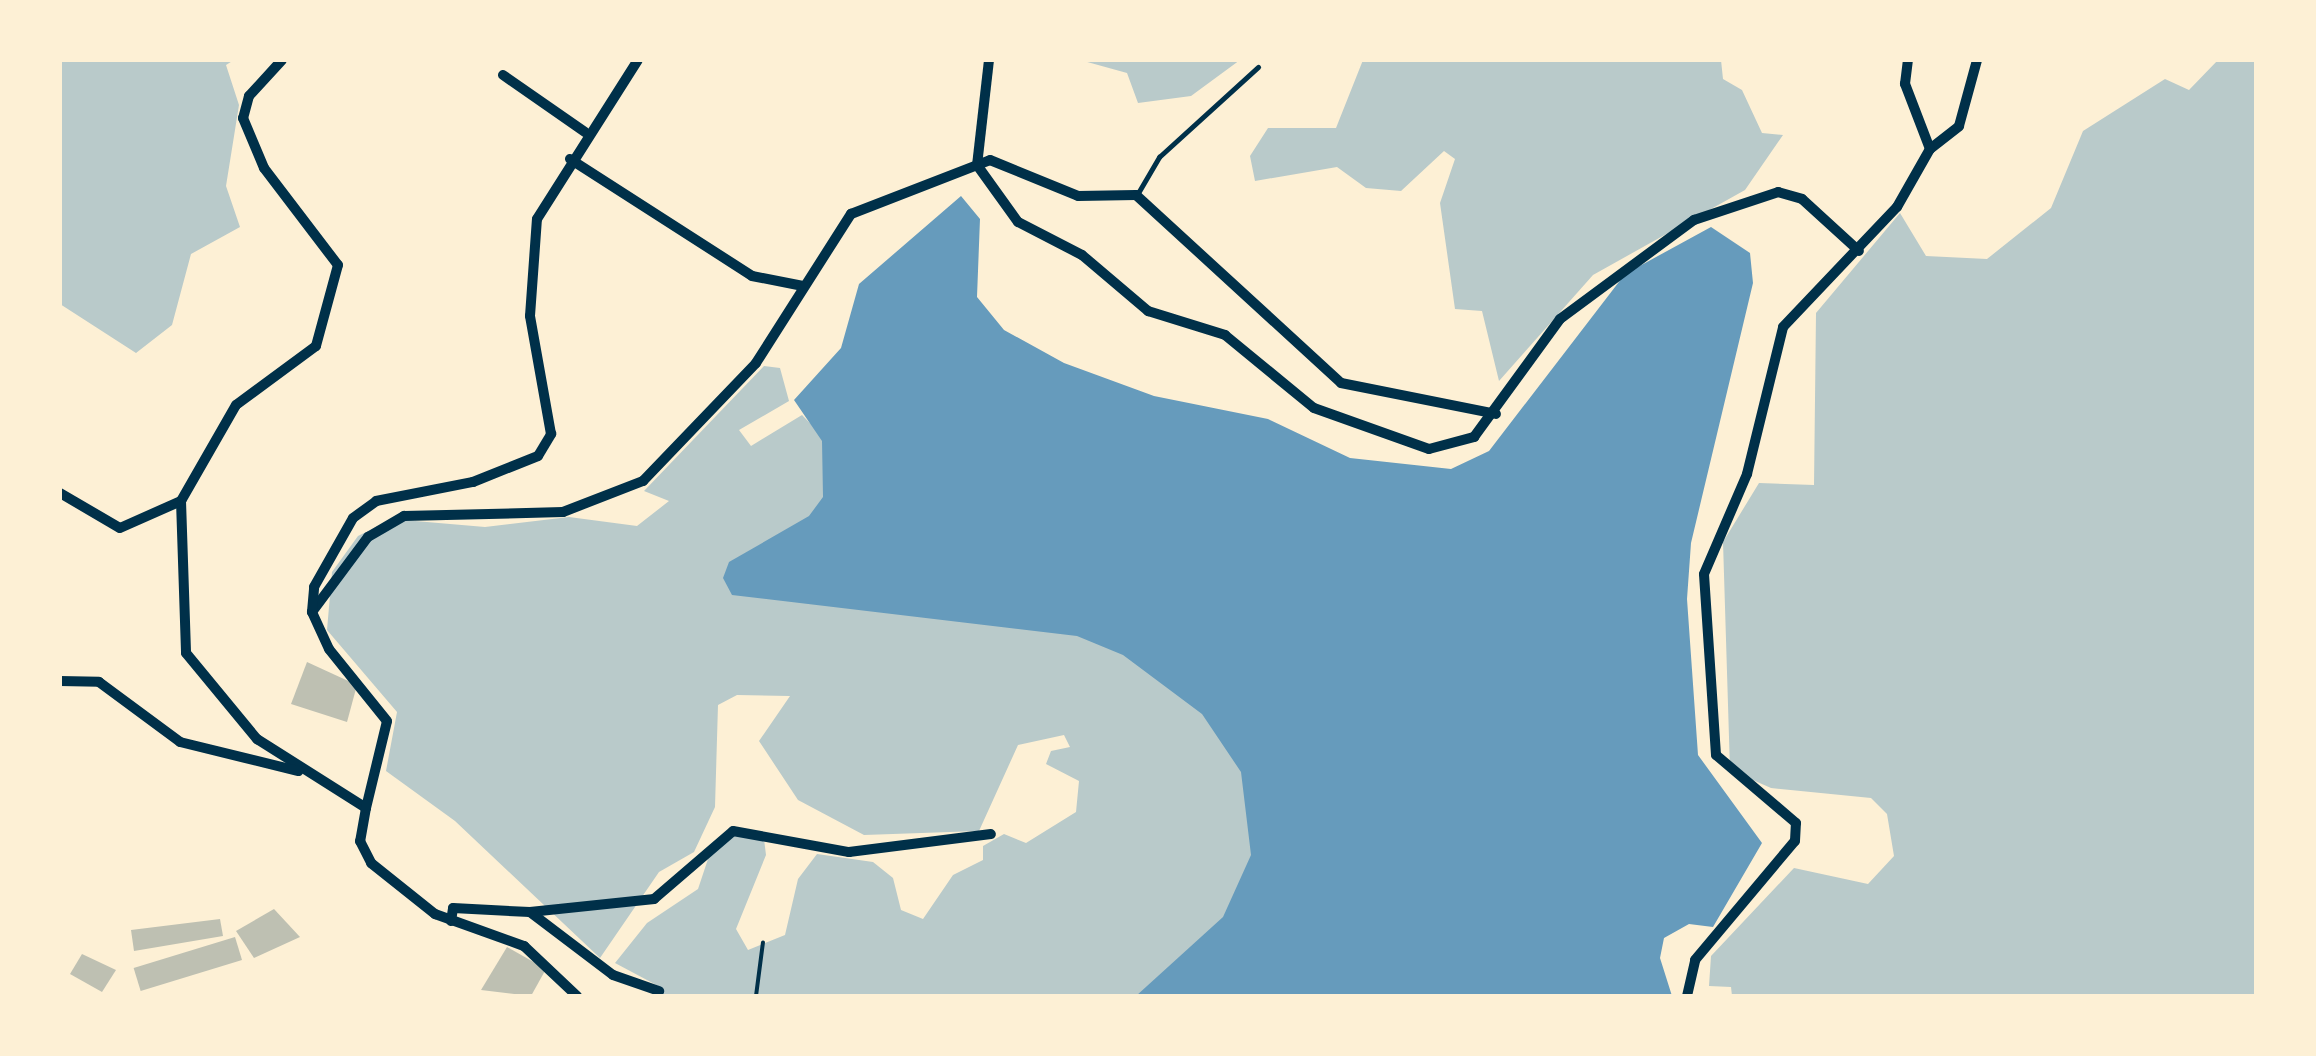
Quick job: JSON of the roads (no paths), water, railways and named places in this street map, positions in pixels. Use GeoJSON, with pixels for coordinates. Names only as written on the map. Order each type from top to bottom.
{"type":"FeatureCollection","features":[{"type":"Feature","properties":{"kind":"street"},"geometry":{"type":"LineString","coordinates":[[282,60],[249,96],[243,118],[264,168],[332,249],[329,316],[304,362],[236,405],[181,501],[186,652],[203,684],[299,771],[366,808]]}},
{"type":"Feature","properties":{"kind":"street"},"geometry":{"type":"LineString","coordinates":[[578,996],[524,946],[450,921],[365,857],[366,808],[387,721],[312,612],[314,586],[353,518],[376,502],[473,482],[538,456],[552,434],[532,348],[532,245],[570,159],[638,60]]}},
{"type":"Feature","properties":{"kind":"street"},"geometry":{"type":"LineString","coordinates":[[989,60],[976,165],[1018,222],[1082,255],[1148,311],[1226,335],[1314,408],[1429,449],[1474,437],[1496,414],[1560,319],[1694,220],[1778,192],[1802,200],[1859,251]]}},
{"type":"Feature","properties":{"kind":"street"},"geometry":{"type":"LineString","coordinates":[[1908,60],[1905,84],[1930,149]]}},
{"type":"Feature","properties":{"kind":"street"},"geometry":{"type":"LineString","coordinates":[[1687,996],[1694,960],[1795,841],[1796,823],[1726,772],[1716,755],[1704,574],[1748,474],[1782,327],[1859,251],[1930,149],[1958,126],[1977,60]]}},
{"type":"Feature","properties":{"kind":"street"},"geometry":{"type":"LineString","coordinates":[[503,75],[586,132]]}},
{"type":"Feature","properties":{"kind":"street"},"geometry":{"type":"LineString","coordinates":[[570,159],[752,276],[793,291],[804,285]]}},
{"type":"Feature","properties":{"kind":"street"},"geometry":{"type":"LineString","coordinates":[[312,612],[368,537],[404,516],[563,512],[644,482],[737,387],[851,214],[990,160],[1078,196],[1136,195],[1340,383],[1496,414]]}},
{"type":"Feature","properties":{"kind":"street"},"geometry":{"type":"LineString","coordinates":[[60,493],[120,528],[181,501]]}},
{"type":"Feature","properties":{"kind":"street"},"geometry":{"type":"LineString","coordinates":[[60,681],[99,682],[180,742],[299,771]]}},
{"type":"Feature","properties":{"kind":"street"},"geometry":{"type":"LineString","coordinates":[[450,921],[453,908],[530,912],[654,898],[732,831],[758,828],[848,852],[991,834]]}},
{"type":"Feature","properties":{"kind":"street"},"geometry":{"type":"LineString","coordinates":[[530,912],[612,974],[658,991]]}},
{"type":"Feature","properties":{"kind":"lane"},"geometry":{"type":"LineString","coordinates":[[1136,195],[1159,157],[1258,67]]}},
{"type":"Feature","properties":{"kind":"water"},"geometry":{"type":"Polygon","coordinates":[[[961,196],[980,219],[977,297],[1004,330],[1064,363],[1154,396],[1268,419],[1350,458],[1451,469],[1489,451],[1625,274],[1711,227],[1750,253],[1753,283],[1691,543],[1687,599],[1698,755],[1762,843],[1713,927],[1689,924],[1664,938],[1660,958],[1672,996],[1136,996],[1223,917],[1251,855],[1241,772],[1202,714],[1123,655],[1077,636],[732,595],[723,578],[729,562],[809,516],[823,497],[822,441],[794,400],[841,348],[859,284],[961,196]]]}}]}
